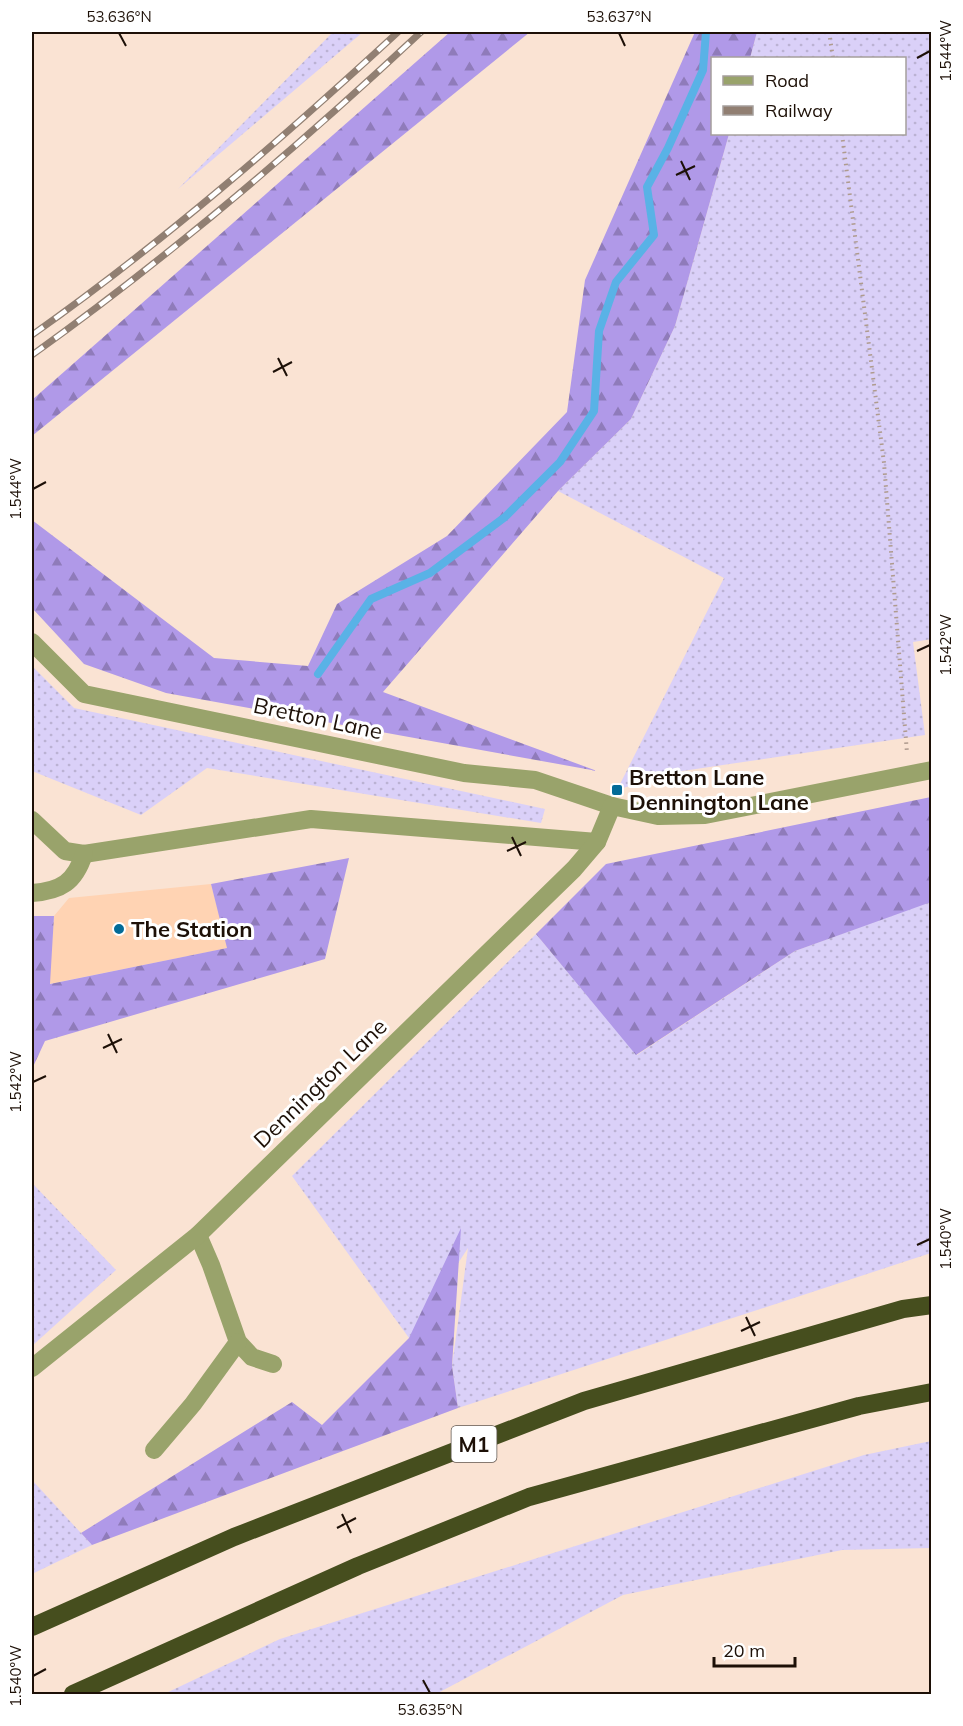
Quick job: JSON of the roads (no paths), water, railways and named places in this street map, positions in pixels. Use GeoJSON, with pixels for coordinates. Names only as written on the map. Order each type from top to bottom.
{"type":"FeatureCollection","features":[{"type":"Feature","properties":{"kind":"highway","name":"M1"},"geometry":{"type":"LineString","coordinates":[[32,1627],[234,1537],[584,1401],[891,1313],[932,1305]]}},
{"type":"Feature","properties":{"kind":"highway"},"geometry":{"type":"LineString","coordinates":[[73,1695],[358,1566],[529,1497],[859,1406],[932,1392]]}},
{"type":"Feature","properties":{"kind":"street","name":"Bretton Lane"},"geometry":{"type":"LineString","coordinates":[[32,642],[84,694],[464,773],[535,780],[612,806],[658,816],[705,815],[932,770]]}},
{"type":"Feature","properties":{"kind":"street","name":"Dennington Lane"},"geometry":{"type":"LineString","coordinates":[[32,1368],[198,1235],[574,869],[597,842],[612,806]]}},
{"type":"Feature","properties":{"kind":"street"},"geometry":{"type":"LineString","coordinates":[[32,820],[65,851],[84,854],[311,819],[597,842]]}},
{"type":"Feature","properties":{"kind":"street"},"geometry":{"type":"LineString","coordinates":[[32,893],[48,891],[72,878],[79,871],[84,854]]}},
{"type":"Feature","properties":{"kind":"street"},"geometry":{"type":"LineString","coordinates":[[198,1235],[238,1342],[252,1357],[273,1364]]}},
{"type":"Feature","properties":{"kind":"street"},"geometry":{"type":"LineString","coordinates":[[154,1450],[193,1404],[238,1342]]}},
{"type":"Feature","properties":{"kind":"waterway"},"geometry":{"type":"LineString","coordinates":[[318,674],[371,599],[430,573],[505,517],[560,462],[594,411],[599,331],[616,282],[654,235],[647,187],[668,148],[703,70],[706,32]]}},
{"type":"Feature","properties":{"kind":"railway"},"geometry":{"type":"LineString","coordinates":[[32,335],[220,190],[398,32]]}},
{"type":"Feature","properties":{"kind":"railway"},"geometry":{"type":"LineString","coordinates":[[32,355],[83,318],[232,200],[421,32]]}},
{"type":"Feature","properties":{"kind":"place","name":"Bretton Lane Dennington Lane"},"geometry":{"type":"Point","coordinates":[617,790]}},
{"type":"Feature","properties":{"kind":"place","name":"The Station"},"geometry":{"type":"Point","coordinates":[119,929]}}]}
